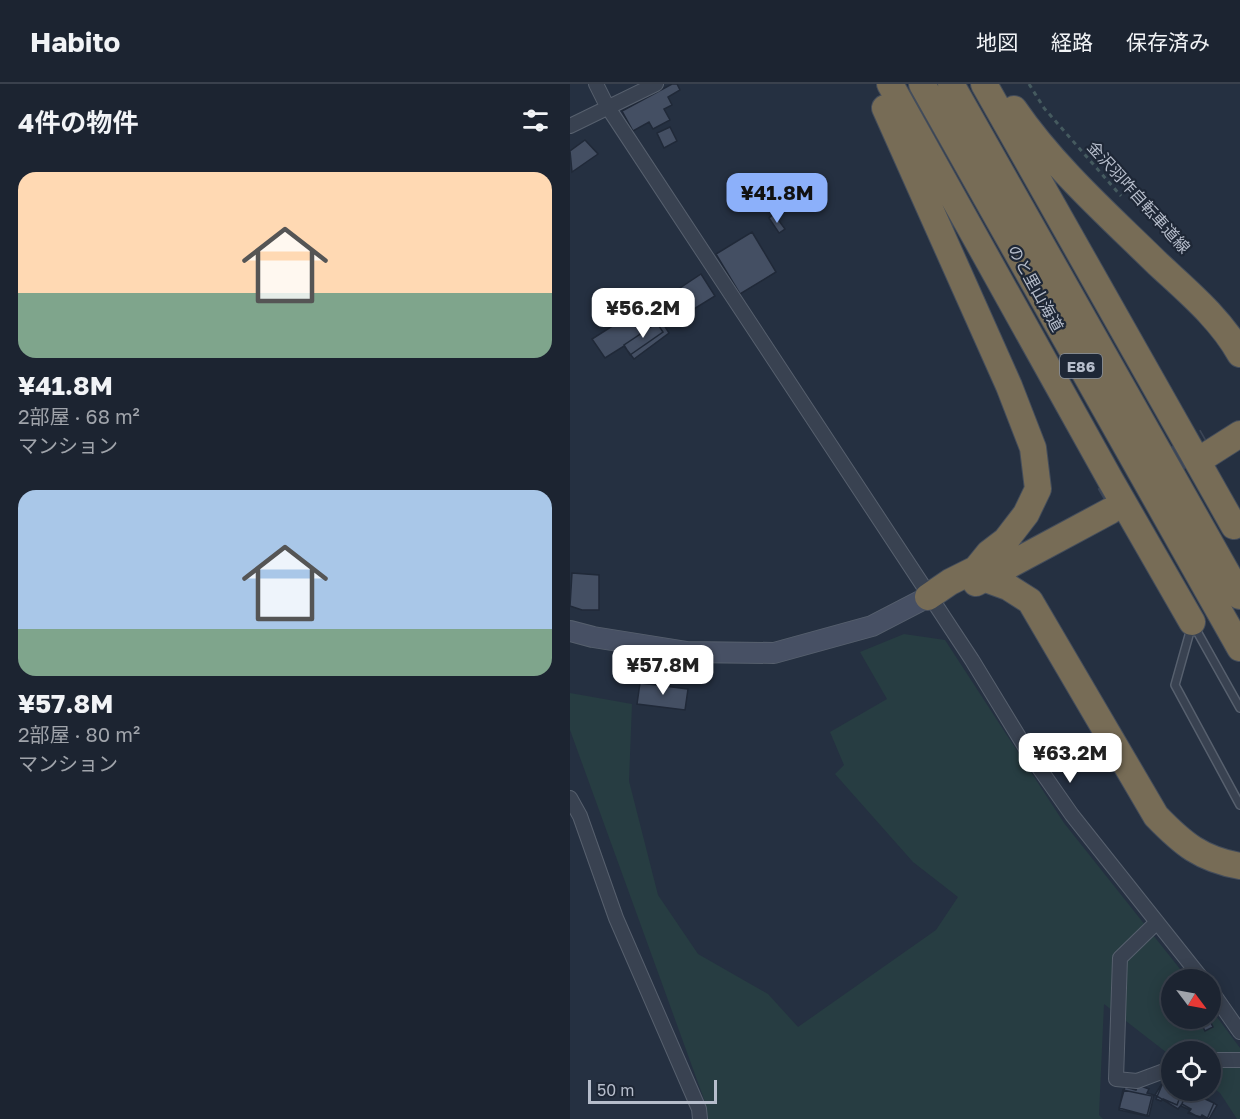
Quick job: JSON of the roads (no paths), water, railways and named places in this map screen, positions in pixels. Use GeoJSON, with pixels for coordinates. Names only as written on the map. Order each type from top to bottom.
{"type":"FeatureCollection","features":[{"type":"Feature","properties":{"kind":"highway"},"geometry":{"type":"LineString","coordinates":[[874,84],[1004,375],[1033,448],[1038,489],[1026,514],[1006,540],[989,553],[981,574]]}},
{"type":"Feature","properties":{"kind":"highway"},"geometry":{"type":"LineString","coordinates":[[890,84],[1111,482],[1192,622]]}},
{"type":"Feature","properties":{"kind":"highway","name":"のと里山海道"},"geometry":{"type":"LineString","coordinates":[[922,84],[1240,648]]}},
{"type":"Feature","properties":{"kind":"highway","name":"のと里山海道"},"geometry":{"type":"LineString","coordinates":[[951,84],[1240,597]]}},
{"type":"Feature","properties":{"kind":"highway"},"geometry":{"type":"LineString","coordinates":[[984,84],[1237,528]]}},
{"type":"Feature","properties":{"kind":"highway"},"geometry":{"type":"LineString","coordinates":[[997,84],[1027,128],[1081,186],[1206,309],[1240,354]]}},
{"type":"Feature","properties":{"kind":"highway"},"geometry":{"type":"LineString","coordinates":[[1207,448],[1230,429],[1240,432]]}},
{"type":"Feature","properties":{"kind":"highway"},"geometry":{"type":"LineString","coordinates":[[928,597],[953,593],[981,574],[1107,506]]}},
{"type":"Feature","properties":{"kind":"highway"},"geometry":{"type":"LineString","coordinates":[[981,574],[1030,601],[1156,816],[1181,842],[1216,862],[1240,866]]}},
{"type":"Feature","properties":{"kind":"street"},"geometry":{"type":"LineString","coordinates":[[597,84],[607,106],[928,597],[972,660],[1030,755],[1072,815],[1194,969]]}},
{"type":"Feature","properties":{"kind":"street"},"geometry":{"type":"LineString","coordinates":[[570,126],[656,84]]}},
{"type":"Feature","properties":{"kind":"street"},"geometry":{"type":"LineString","coordinates":[[570,631],[593,637],[687,652],[774,653],[872,626],[928,597]]}},
{"type":"Feature","properties":{"kind":"street"},"geometry":{"type":"LineString","coordinates":[[570,798],[580,816],[616,918],[699,1109],[700,1119]]}},
{"type":"Feature","properties":{"kind":"street"},"geometry":{"type":"LineString","coordinates":[[1157,922],[1120,958],[1116,1078],[1137,1081],[1161,1072]]}},
{"type":"Feature","properties":{"kind":"street"},"geometry":{"type":"LineString","coordinates":[[1221,1005],[1240,1032]]}},
{"type":"Feature","properties":{"kind":"street"},"geometry":{"type":"LineString","coordinates":[[1221,1059],[1240,1060]]}},
{"type":"Feature","properties":{"kind":"lane"},"geometry":{"type":"LineString","coordinates":[[1192,622],[1240,708]]}},
{"type":"Feature","properties":{"kind":"lane"},"geometry":{"type":"LineString","coordinates":[[1192,622],[1174,685],[1240,805]]}},
{"type":"Feature","properties":{"kind":"tunnel"},"geometry":{"type":"LineString","coordinates":[[1104,500],[1207,441]]}}]}
